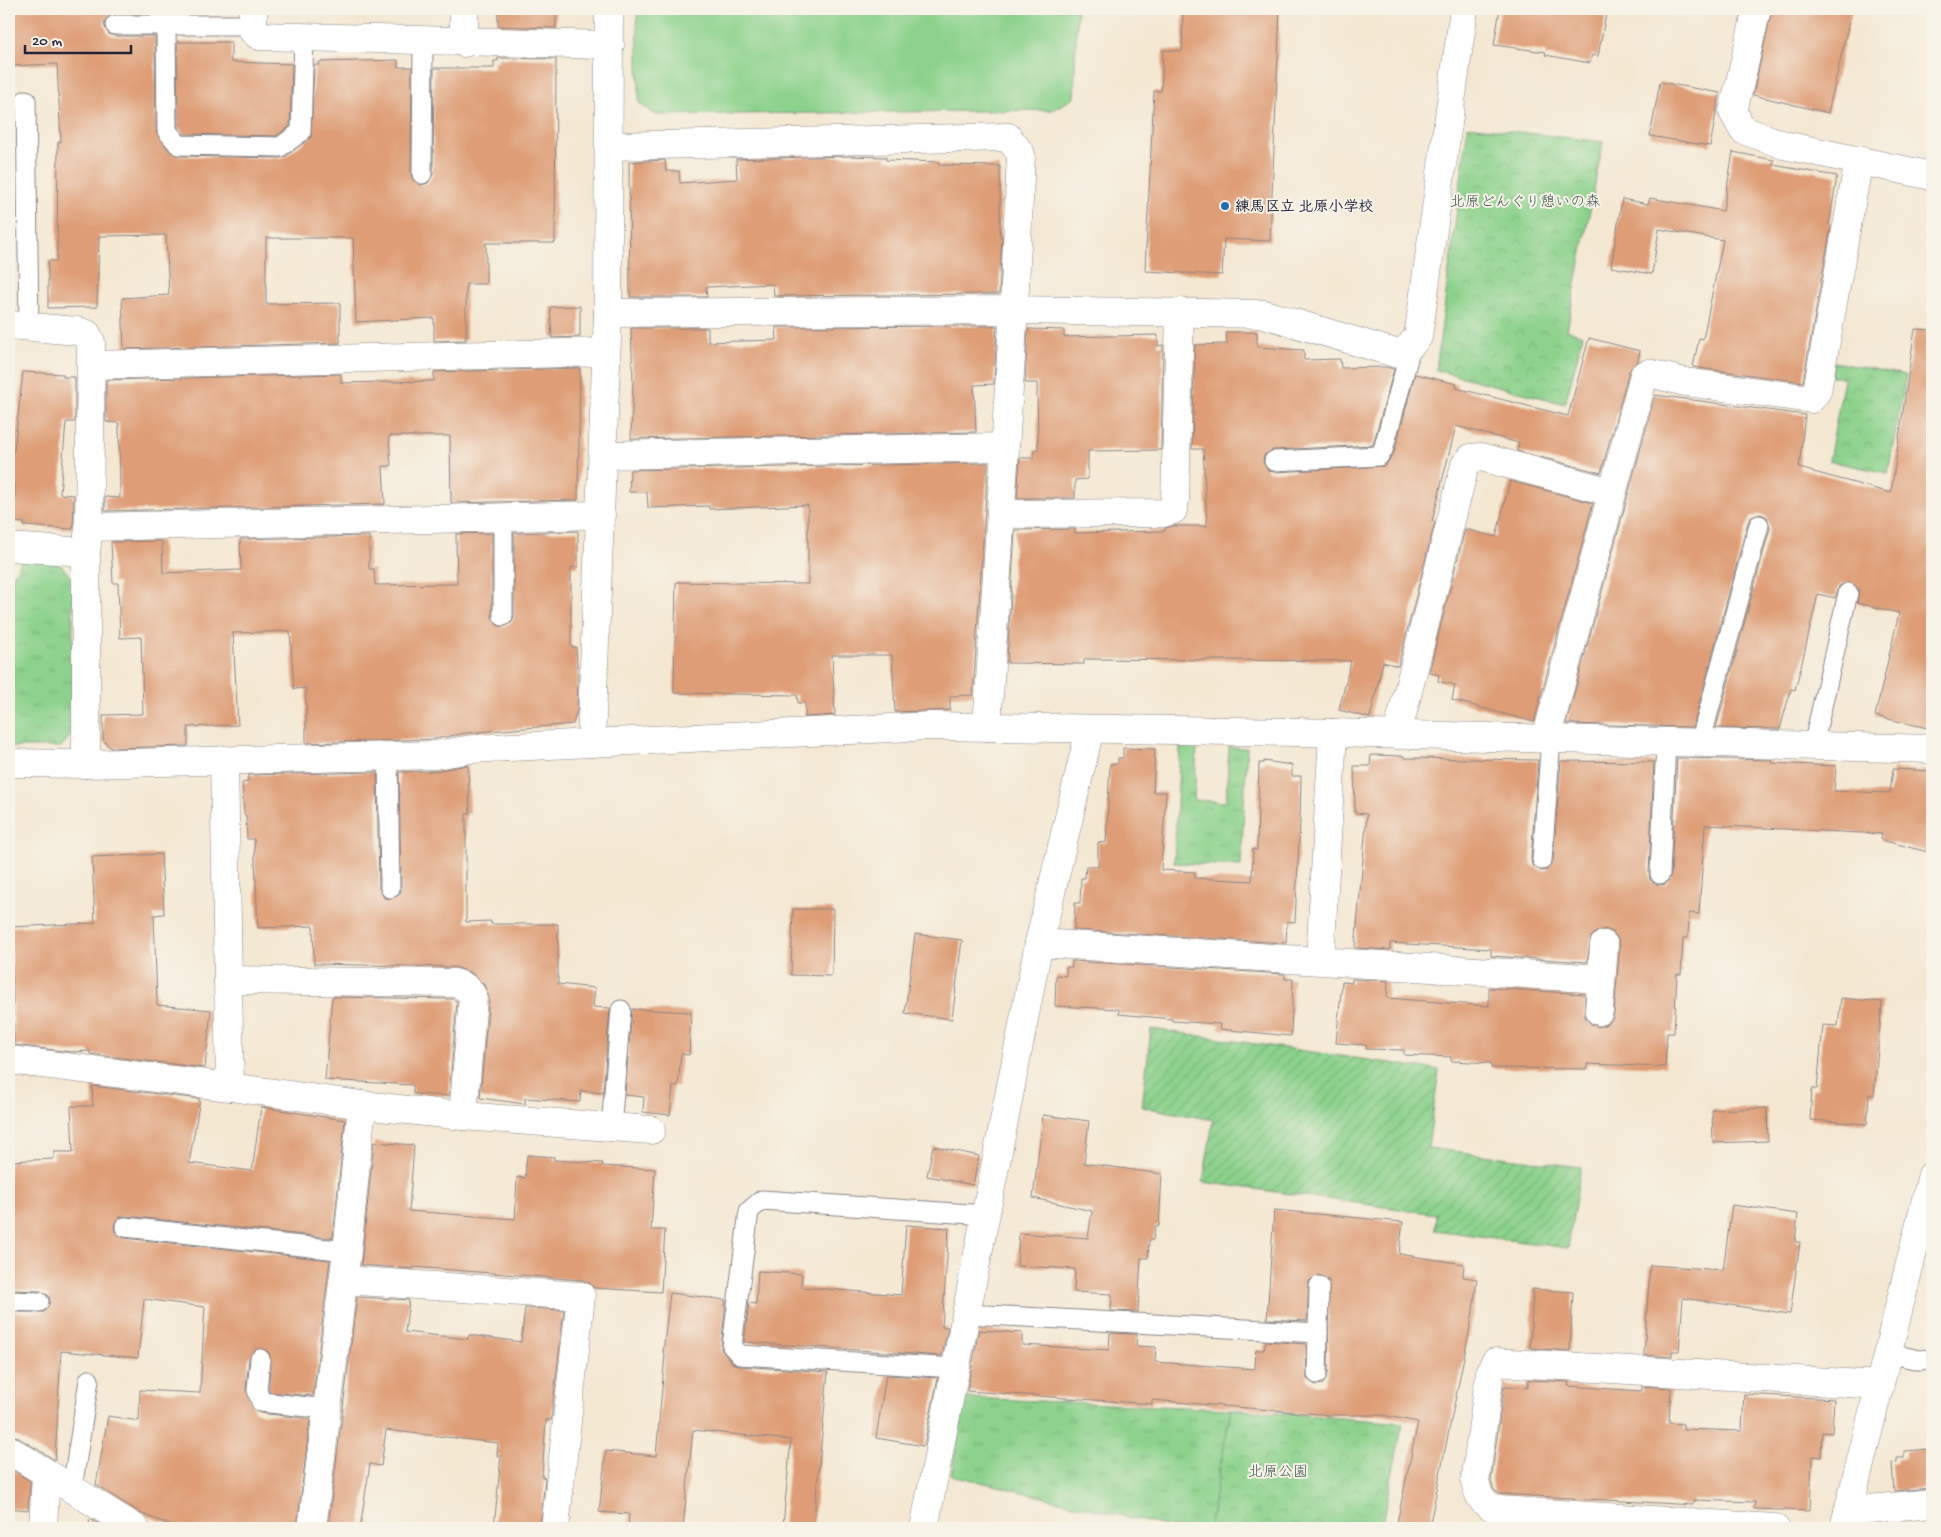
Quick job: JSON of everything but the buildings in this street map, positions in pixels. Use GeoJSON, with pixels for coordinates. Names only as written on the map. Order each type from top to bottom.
{"type":"FeatureCollection","features":[{"type":"Feature","properties":{"kind":"street"},"geometry":{"type":"LineString","coordinates":[[464,9],[464,43]]}},
{"type":"Feature","properties":{"kind":"street"},"geometry":{"type":"LineString","coordinates":[[591,743],[608,313],[609,9]]}},
{"type":"Feature","properties":{"kind":"street"},"geometry":{"type":"LineString","coordinates":[[608,313],[1014,310],[1264,314],[1395,352],[1406,350],[1418,337],[1464,9]]}},
{"type":"Feature","properties":{"kind":"street"},"geometry":{"type":"LineString","coordinates":[[1756,9],[1733,112],[1743,130],[1784,144],[1932,176]]}},
{"type":"Feature","properties":{"kind":"street"},"geometry":{"type":"LineString","coordinates":[[253,17],[253,31],[259,36],[464,43],[610,45]]}},
{"type":"Feature","properties":{"kind":"street"},"geometry":{"type":"LineString","coordinates":[[610,146],[1008,137],[1020,154],[1014,310],[987,727]]}},
{"type":"Feature","properties":{"kind":"street"},"geometry":{"type":"LineString","coordinates":[[1549,739],[1640,382],[1644,375],[1649,373],[1685,382],[1811,399],[1817,391],[1859,160]]}},
{"type":"Feature","properties":{"kind":"street"},"geometry":{"type":"LineString","coordinates":[[1001,514],[1163,513],[1173,510],[1175,501],[1180,312]]}},
{"type":"Feature","properties":{"kind":"street"},"geometry":{"type":"LineString","coordinates":[[19,326],[77,331],[87,334],[91,342],[86,764]]}},
{"type":"Feature","properties":{"kind":"street"},"geometry":{"type":"LineString","coordinates":[[91,365],[606,352]]}},
{"type":"Feature","properties":{"kind":"street"},"geometry":{"type":"LineString","coordinates":[[603,455],[1005,448]]}},
{"type":"Feature","properties":{"kind":"street"},"geometry":{"type":"LineString","coordinates":[[1397,735],[1465,465],[1471,458],[1481,456],[1611,492]]}},
{"type":"Feature","properties":{"kind":"street"},"geometry":{"type":"LineString","coordinates":[[9,547],[88,540],[503,518],[600,515]]}},
{"type":"Feature","properties":{"kind":"street"},"geometry":{"type":"LineString","coordinates":[[9,763],[86,764],[435,755],[472,749],[931,726],[1333,733],[1932,749]]}},
{"type":"Feature","properties":{"kind":"street"},"geometry":{"type":"LineString","coordinates":[[924,1528],[1039,943],[1090,729]]}},
{"type":"Feature","properties":{"kind":"street"},"geometry":{"type":"LineString","coordinates":[[1320,960],[1333,733]]}},
{"type":"Feature","properties":{"kind":"street"},"geometry":{"type":"LineString","coordinates":[[224,760],[230,1087]]}},
{"type":"Feature","properties":{"kind":"street"},"geometry":{"type":"LineString","coordinates":[[1039,943],[1601,979]]}},
{"type":"Feature","properties":{"kind":"street"},"geometry":{"type":"LineString","coordinates":[[1599,1012],[1604,945]]}},
{"type":"Feature","properties":{"kind":"street"},"geometry":{"type":"LineString","coordinates":[[228,980],[455,983],[464,986],[470,990],[472,997],[463,1116]]}},
{"type":"Feature","properties":{"kind":"street"},"geometry":{"type":"LineString","coordinates":[[9,1060],[362,1105],[463,1116],[651,1130]]}},
{"type":"Feature","properties":{"kind":"street"},"geometry":{"type":"LineString","coordinates":[[312,1528],[344,1280],[362,1105]]}},
{"type":"Feature","properties":{"kind":"street"},"geometry":{"type":"LineString","coordinates":[[1932,1175],[1846,1520],[1932,1502]]}},
{"type":"Feature","properties":{"kind":"street"},"geometry":{"type":"LineString","coordinates":[[344,1280],[581,1296],[555,1528]]}},
{"type":"Feature","properties":{"kind":"street"},"geometry":{"type":"LineString","coordinates":[[1774,1528],[1534,1520],[1485,1505],[1478,1496],[1475,1482],[1490,1372],[1495,1362],[1880,1385]]}},
{"type":"Feature","properties":{"kind":"street"},"geometry":{"type":"LineString","coordinates":[[9,1450],[135,1528]]}},
{"type":"Feature","properties":{"kind":"street"},"geometry":{"type":"LineString","coordinates":[[43,1528],[46,1474]]}},
{"type":"Feature","properties":{"kind":"lane"},"geometry":{"type":"LineString","coordinates":[[116,25],[166,25],[253,17]]}},
{"type":"Feature","properties":{"kind":"lane"},"geometry":{"type":"LineString","coordinates":[[166,25],[167,131],[179,145],[280,147],[301,132],[304,38]]}},
{"type":"Feature","properties":{"kind":"lane"},"geometry":{"type":"LineString","coordinates":[[422,174],[423,41]]}},
{"type":"Feature","properties":{"kind":"lane"},"geometry":{"type":"LineString","coordinates":[[19,326],[26,100]]}},
{"type":"Feature","properties":{"kind":"lane"},"geometry":{"type":"LineString","coordinates":[[1274,461],[1379,456],[1383,450],[1408,359],[1406,350]]}},
{"type":"Feature","properties":{"kind":"lane"},"geometry":{"type":"LineString","coordinates":[[503,518],[503,616]]}},
{"type":"Feature","properties":{"kind":"lane"},"geometry":{"type":"LineString","coordinates":[[1700,743],[1760,526]]}},
{"type":"Feature","properties":{"kind":"lane"},"geometry":{"type":"LineString","coordinates":[[1812,746],[1848,593]]}},
{"type":"Feature","properties":{"kind":"lane"},"geometry":{"type":"LineString","coordinates":[[1542,860],[1549,739]]}},
{"type":"Feature","properties":{"kind":"lane"},"geometry":{"type":"LineString","coordinates":[[1660,874],[1666,742]]}},
{"type":"Feature","properties":{"kind":"lane"},"geometry":{"type":"LineString","coordinates":[[388,756],[390,888]]}},
{"type":"Feature","properties":{"kind":"lane"},"geometry":{"type":"LineString","coordinates":[[611,1127],[621,1010]]}},
{"type":"Feature","properties":{"kind":"lane"},"geometry":{"type":"LineString","coordinates":[[955,1368],[740,1355],[732,1346],[749,1211],[762,1200],[986,1215]]}},
{"type":"Feature","properties":{"kind":"lane"},"geometry":{"type":"LineString","coordinates":[[125,1227],[347,1251]]}},
{"type":"Feature","properties":{"kind":"lane"},"geometry":{"type":"LineString","coordinates":[[1317,1374],[1319,1286]]}},
{"type":"Feature","properties":{"kind":"lane"},"geometry":{"type":"LineString","coordinates":[[9,1301],[39,1302]]}},
{"type":"Feature","properties":{"kind":"lane"},"geometry":{"type":"LineString","coordinates":[[967,1314],[1318,1333]]}},
{"type":"Feature","properties":{"kind":"lane"},"geometry":{"type":"LineString","coordinates":[[1888,1353],[1919,1360],[1932,1359]]}},
{"type":"Feature","properties":{"kind":"lane"},"geometry":{"type":"LineString","coordinates":[[260,1359],[257,1390],[261,1402],[327,1409]]}},
{"type":"Feature","properties":{"kind":"lane"},"geometry":{"type":"LineString","coordinates":[[72,1489],[89,1380]]}},
{"type":"Feature","properties":{"kind":"green space"},"geometry":{"type":"Polygon","coordinates":[[[637,9],[1077,9],[1074,98],[1052,110],[656,115],[639,103],[637,9]]]}},
{"type":"Feature","properties":{"kind":"green space","name":"北原どんぐり憩いの森"},"geometry":{"type":"Polygon","coordinates":[[[1468,126],[1603,142],[1567,330],[1583,335],[1565,404],[1436,370],[1468,126]]]}},
{"type":"Feature","properties":{"kind":"green space"},"geometry":{"type":"Polygon","coordinates":[[[1833,362],[1906,375],[1888,473],[1829,461],[1844,378],[1831,376],[1833,362]]]}},
{"type":"Feature","properties":{"kind":"green space"},"geometry":{"type":"Polygon","coordinates":[[[22,559],[59,563],[73,579],[72,734],[61,747],[9,747],[9,583],[22,559]]]}},
{"type":"Feature","properties":{"kind":"green space"},"geometry":{"type":"Polygon","coordinates":[[[1180,747],[1197,748],[1194,800],[1226,802],[1229,747],[1247,748],[1241,866],[1174,863],[1180,747]]]}},
{"type":"Feature","properties":{"kind":"green space"},"geometry":{"type":"Polygon","coordinates":[[[1151,1029],[1439,1070],[1428,1148],[1581,1167],[1568,1248],[1435,1230],[1436,1214],[1203,1182],[1213,1120],[1142,1107],[1151,1029]]]}},
{"type":"Feature","properties":{"kind":"green space"},"geometry":{"type":"Polygon","coordinates":[[[965,1398],[1231,1409],[1209,1528],[1173,1528],[951,1475],[965,1398]]]}},
{"type":"Feature","properties":{"kind":"green space","name":"北原公園"},"geometry":{"type":"Polygon","coordinates":[[[1231,1409],[1403,1423],[1381,1528],[1209,1528],[1231,1409]]]}},
{"type":"Feature","properties":{"kind":"place","name":"練馬区立 北原小学校"},"geometry":{"type":"Point","coordinates":[1225,206]}}]}
